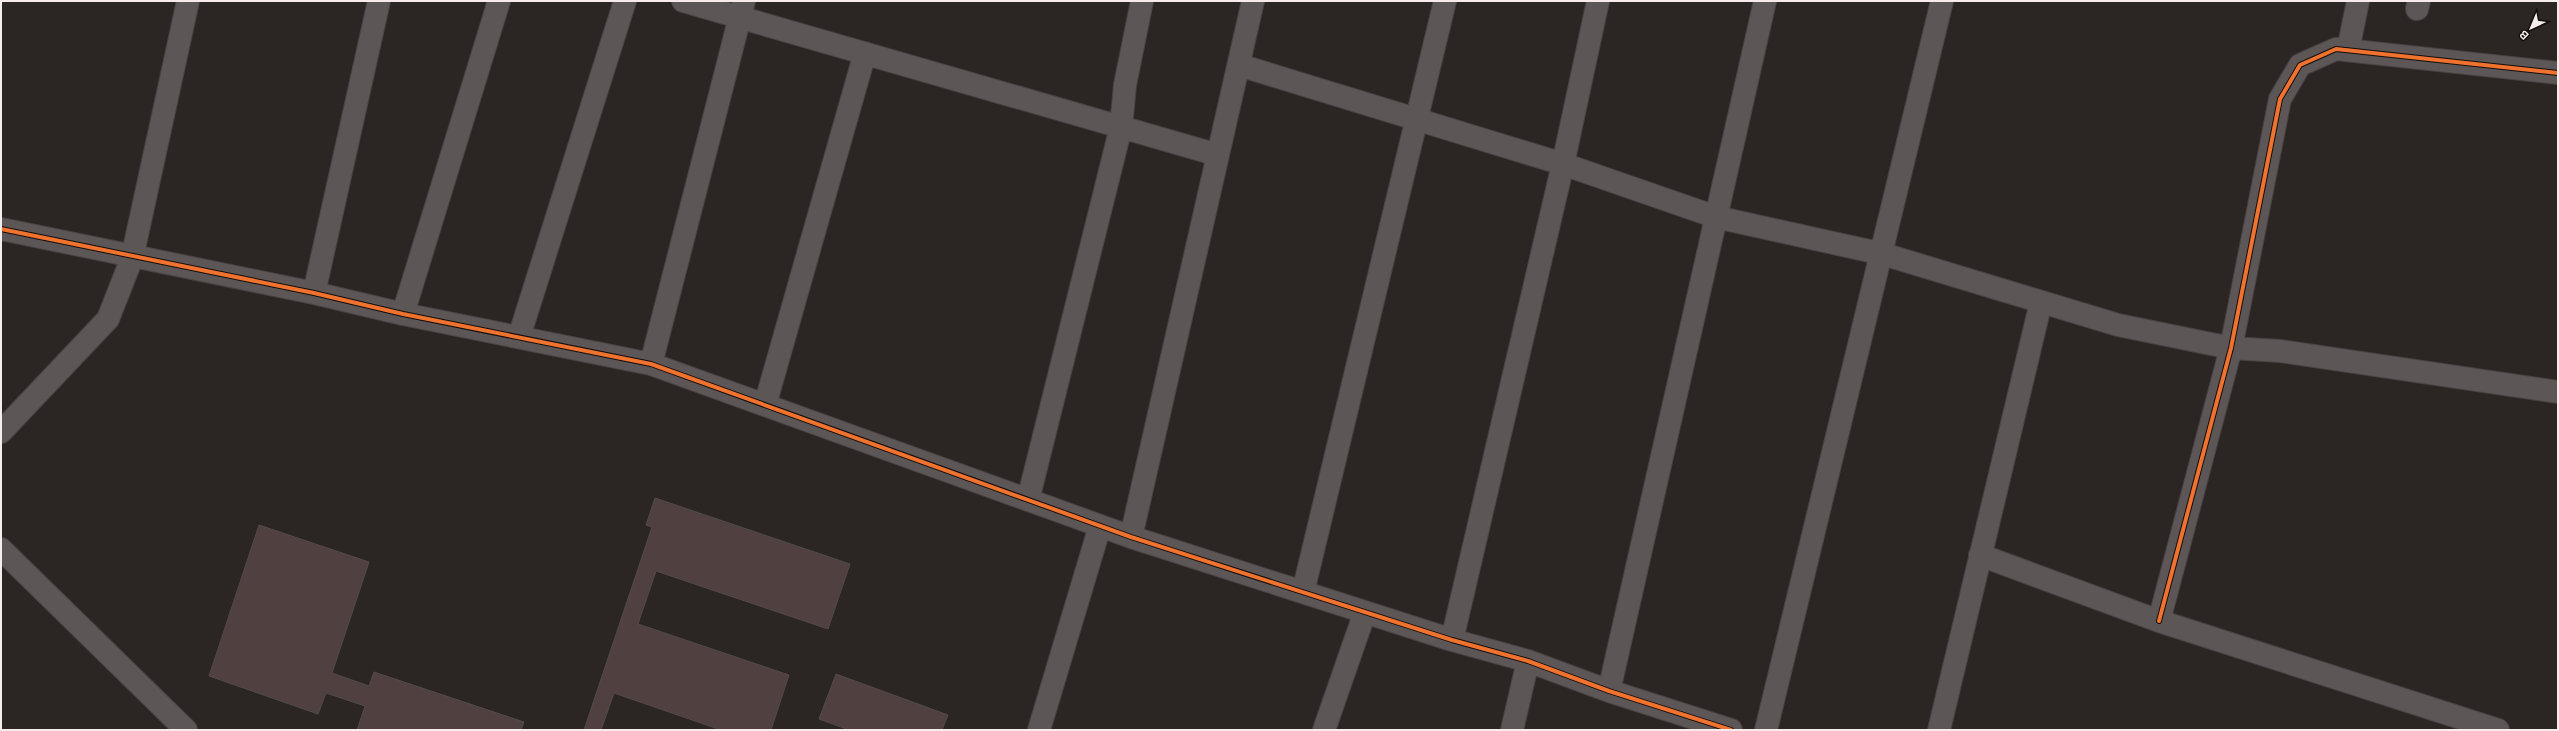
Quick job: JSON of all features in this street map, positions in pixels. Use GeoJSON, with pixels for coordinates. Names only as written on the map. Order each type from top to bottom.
{"type":"FeatureCollection","features":[{"type":"Feature","properties":{"kind":"street"},"geometry":{"type":"LineString","coordinates":[[1,432],[108,318],[132,258],[188,1]]}},
{"type":"Feature","properties":{"kind":"street"},"geometry":{"type":"LineString","coordinates":[[314,293],[379,1]]}},
{"type":"Feature","properties":{"kind":"street"},"geometry":{"type":"LineString","coordinates":[[403,314],[499,1]]}},
{"type":"Feature","properties":{"kind":"street"},"geometry":{"type":"LineString","coordinates":[[519,337],[625,1]]}},
{"type":"Feature","properties":{"kind":"street"},"geometry":{"type":"LineString","coordinates":[[682,1],[741,9],[865,53],[1218,155]]}},
{"type":"Feature","properties":{"kind":"street"},"geometry":{"type":"LineString","coordinates":[[1028,500],[1121,127],[1125,85],[1142,1]]}},
{"type":"Feature","properties":{"kind":"street"},"geometry":{"type":"LineString","coordinates":[[1131,538],[1253,1]]}},
{"type":"Feature","properties":{"kind":"street"},"geometry":{"type":"LineString","coordinates":[[1303,592],[1445,1]]}},
{"type":"Feature","properties":{"kind":"street"},"geometry":{"type":"LineString","coordinates":[[1452,640],[1563,164],[1598,1]]}},
{"type":"Feature","properties":{"kind":"street"},"geometry":{"type":"LineString","coordinates":[[1609,690],[1765,1]]}},
{"type":"Feature","properties":{"kind":"street"},"geometry":{"type":"LineString","coordinates":[[1766,730],[1883,254],[1942,1]]}},
{"type":"Feature","properties":{"kind":"street"},"geometry":{"type":"LineString","coordinates":[[2348,50],[2358,1]]}},
{"type":"Feature","properties":{"kind":"street"},"geometry":{"type":"LineString","coordinates":[[651,364],[741,9]]}},
{"type":"Feature","properties":{"kind":"street"},"geometry":{"type":"LineString","coordinates":[[2159,621],[2231,348],[2280,99],[2300,65],[2336,49],[2558,73]]}},
{"type":"Feature","properties":{"kind":"street"},"geometry":{"type":"LineString","coordinates":[[765,405],[865,53]]}},
{"type":"Feature","properties":{"kind":"street"},"geometry":{"type":"LineString","coordinates":[[1239,65],[1563,164],[1716,217],[1883,254],[2118,325],[2231,348],[2280,351],[2558,392]]}},
{"type":"Feature","properties":{"kind":"street"},"geometry":{"type":"LineString","coordinates":[[1,229],[132,258],[314,293],[403,314],[651,364],[1131,538],[1452,640],[1528,660],[1609,690],[1731,730]]}},
{"type":"Feature","properties":{"kind":"street"},"geometry":{"type":"LineString","coordinates":[[1939,730],[2040,302]]}},
{"type":"Feature","properties":{"kind":"street"},"geometry":{"type":"LineString","coordinates":[[1039,730],[1100,526]]}},
{"type":"Feature","properties":{"kind":"street"},"geometry":{"type":"LineString","coordinates":[[1,549],[186,730]]}},
{"type":"Feature","properties":{"kind":"street"},"geometry":{"type":"LineString","coordinates":[[1980,555],[2159,621],[2498,730]]}},
{"type":"Feature","properties":{"kind":"street"},"geometry":{"type":"LineString","coordinates":[[1324,730],[1365,612]]}},
{"type":"Feature","properties":{"kind":"street"},"geometry":{"type":"LineString","coordinates":[[1512,730],[1528,660]]}},
{"type":"Feature","properties":{"kind":"building"},"geometry":{"type":"Polygon","coordinates":[[[655,498],[850,564],[828,629],[656,571],[638,624],[789,675],[771,730],[721,730],[614,693],[601,730],[584,730],[652,527],[646,525],[655,498]]]}},
{"type":"Feature","properties":{"kind":"building"},"geometry":{"type":"Polygon","coordinates":[[[259,525],[369,562],[332,673],[369,686],[374,672],[524,722],[521,730],[357,730],[365,706],[326,693],[318,714],[209,676],[259,525]]]}},
{"type":"Feature","properties":{"kind":"building"},"geometry":{"type":"Polygon","coordinates":[[[836,674],[948,715],[942,730],[849,730],[819,719],[836,674]]]}},
{"type":"Feature","properties":{"kind":"cycle path"},"geometry":{"type":"LineString","coordinates":[[2159,621],[2231,348],[2280,99],[2300,65],[2336,49],[2558,73]]}},
{"type":"Feature","properties":{"kind":"cycle path"},"geometry":{"type":"LineString","coordinates":[[1,229],[314,293],[403,314],[651,364],[1131,537],[1452,640],[1528,661],[1609,691],[1731,730]]}}]}
